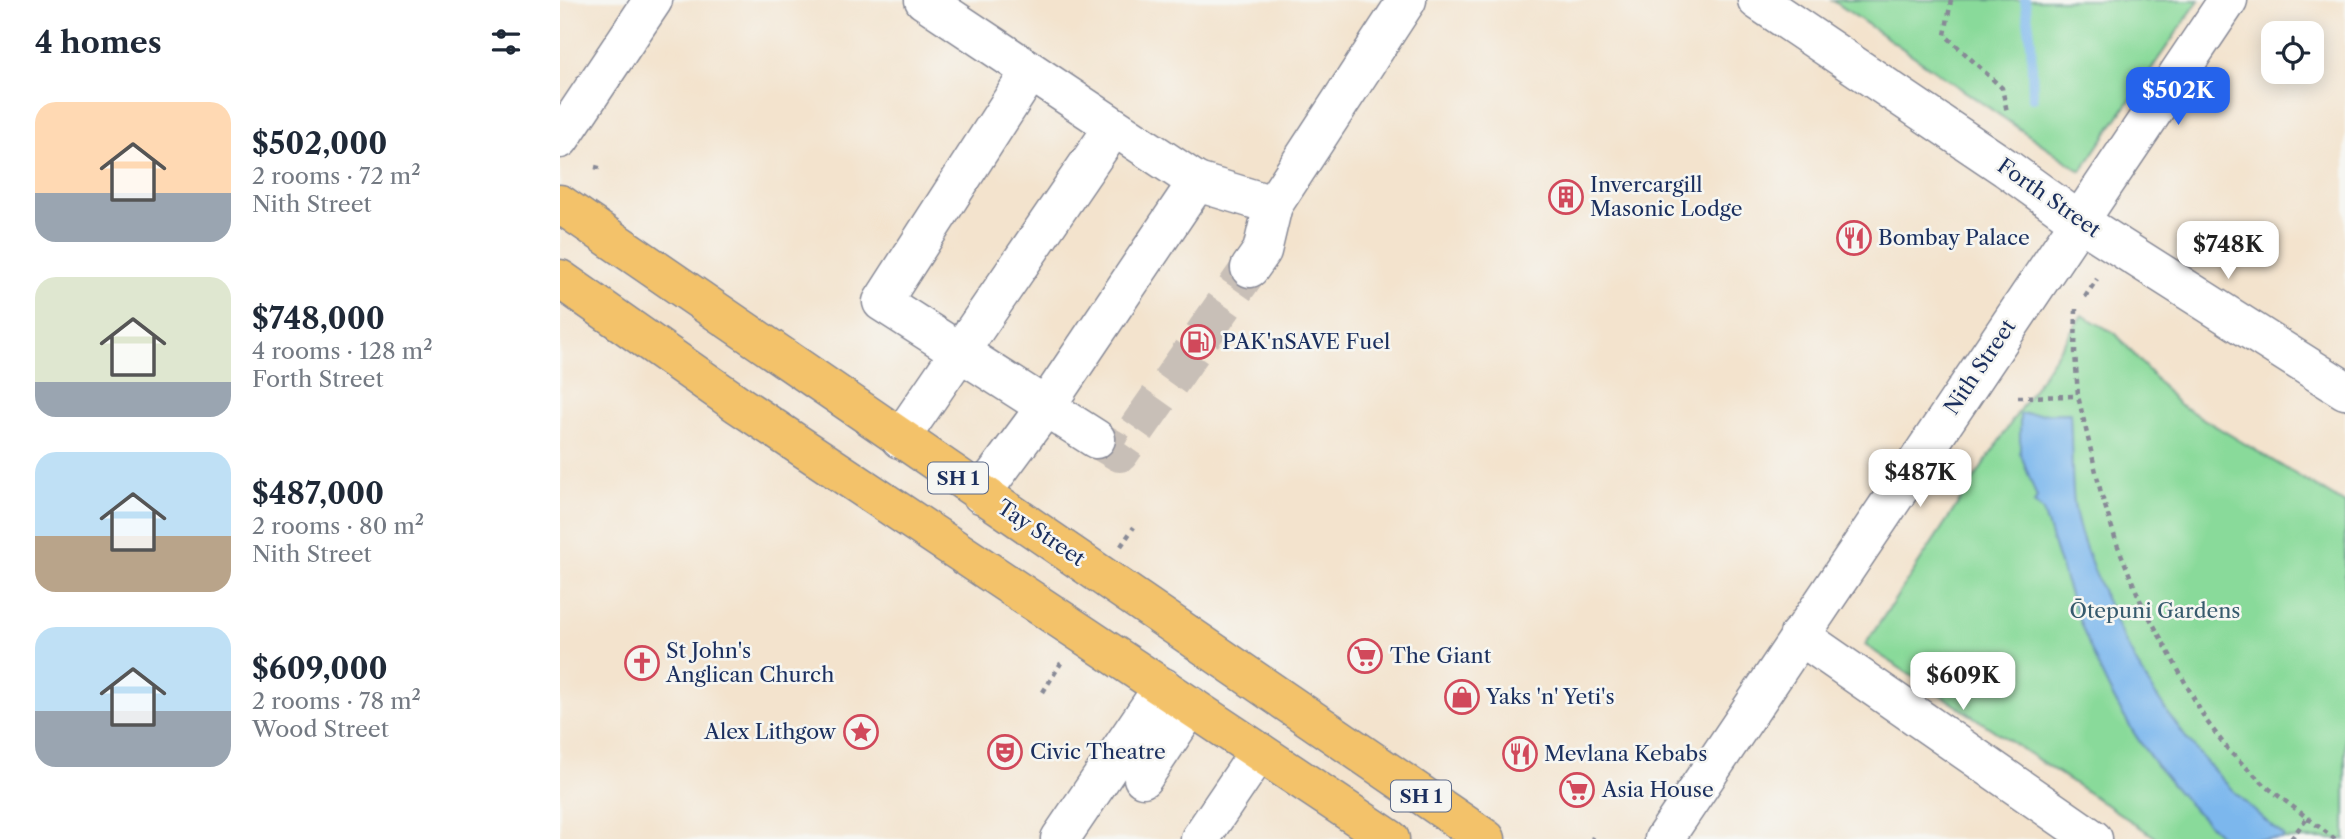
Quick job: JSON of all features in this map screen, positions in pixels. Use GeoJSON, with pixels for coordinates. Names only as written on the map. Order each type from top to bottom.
{"type":"FeatureCollection","features":[{"type":"Feature","properties":{"kind":"highway","name":"Tay Street"},"geometry":{"type":"LineString","coordinates":[[560,204],[1486,839]]}},
{"type":"Feature","properties":{"kind":"highway","name":"SH 1"},"geometry":{"type":"LineString","coordinates":[[560,279],[739,405],[1390,839]]}},
{"type":"Feature","properties":{"kind":"street"},"geometry":{"type":"LineString","coordinates":[[560,139],[653,0]]}},
{"type":"Feature","properties":{"kind":"street"},"geometry":{"type":"LineString","coordinates":[[924,0],[1197,183],[1273,205]]}},
{"type":"Feature","properties":{"kind":"street"},"geometry":{"type":"LineString","coordinates":[[1250,268],[1262,251],[1273,205],[1407,0]]}},
{"type":"Feature","properties":{"kind":"street","name":"Forth Street"},"geometry":{"type":"LineString","coordinates":[[1757,0],[2006,168],[2079,221],[2345,390]]}},
{"type":"Feature","properties":{"kind":"street","name":"Nith Street"},"geometry":{"type":"LineString","coordinates":[[1664,839],[2228,0]]}},
{"type":"Feature","properties":{"kind":"street"},"geometry":{"type":"LineString","coordinates":[[1030,72],[882,302],[1044,409],[1096,439]]}},
{"type":"Feature","properties":{"kind":"street"},"geometry":{"type":"LineString","coordinates":[[900,439],[1113,128]]}},
{"type":"Feature","properties":{"kind":"street"},"geometry":{"type":"LineString","coordinates":[[981,494],[1044,409],[1197,183]]}},
{"type":"Feature","properties":{"kind":"street"},"geometry":{"type":"LineString","coordinates":[[1799,635],[2093,839]]}},
{"type":"Feature","properties":{"kind":"street"},"geometry":{"type":"LineString","coordinates":[[1143,778],[1177,696]]}},
{"type":"Feature","properties":{"kind":"street"},"geometry":{"type":"LineString","coordinates":[[1060,839],[1177,696]]}},
{"type":"Feature","properties":{"kind":"street"},"geometry":{"type":"LineString","coordinates":[[1200,839],[1259,752]]}},
{"type":"Feature","properties":{"kind":"path"},"geometry":{"type":"LineString","coordinates":[[1951,0],[1945,35],[2002,89],[2007,112]]}},
{"type":"Feature","properties":{"kind":"path"},"geometry":{"type":"LineString","coordinates":[[595,167],[604,169]]}},
{"type":"Feature","properties":{"kind":"path"},"geometry":{"type":"LineString","coordinates":[[2085,297],[2097,279]]}},
{"type":"Feature","properties":{"kind":"path"},"geometry":{"type":"LineString","coordinates":[[2076,309],[2078,396],[2101,493],[2117,544],[2140,600],[2183,682],[2205,719],[2230,752],[2306,819],[2335,839]]}},
{"type":"Feature","properties":{"kind":"path"},"geometry":{"type":"LineString","coordinates":[[2018,397],[2078,396]]}},
{"type":"Feature","properties":{"kind":"path"},"geometry":{"type":"LineString","coordinates":[[1114,556],[1134,527]]}},
{"type":"Feature","properties":{"kind":"path"},"geometry":{"type":"LineString","coordinates":[[1043,692],[1064,659]]}},
{"type":"Feature","properties":{"kind":"path"},"geometry":{"type":"LineString","coordinates":[[2293,836],[2306,819]]}},
{"type":"Feature","properties":{"kind":"green space"},"geometry":{"type":"Polygon","coordinates":[[[1832,0],[2199,0],[2081,171],[1832,0]]]}},
{"type":"Feature","properties":{"kind":"green space","name":"Ōtepuni Gardens"},"geometry":{"type":"Polygon","coordinates":[[[2082,315],[2116,334],[2177,403],[2345,504],[2345,839],[2158,839],[1865,645],[2082,315]]]}},
{"type":"Feature","properties":{"kind":"water"},"geometry":{"type":"Polygon","coordinates":[[[2070,413],[2073,493],[2078,523],[2113,617],[2151,688],[2173,721],[2224,782],[2284,836],[2282,839],[2224,839],[2187,802],[2156,765],[2130,727],[2109,688],[2090,648],[2043,511],[2034,503],[2037,498],[2020,452],[2020,414],[2070,413]]]}},
{"type":"Feature","properties":{"kind":"waterway"},"geometry":{"type":"LineString","coordinates":[[2025,0],[2031,41],[2033,98]]}},
{"type":"Feature","properties":{"kind":"tunnel"},"geometry":{"type":"LineString","coordinates":[[1096,439],[1120,453],[1250,268]]}},
{"type":"Feature","properties":{"kind":"place","name":"Invercargill Masonic Lodge"},"geometry":{"type":"Point","coordinates":[1566,197]}},
{"type":"Feature","properties":{"kind":"place","name":"Bombay Palace"},"geometry":{"type":"Point","coordinates":[1854,238]}},
{"type":"Feature","properties":{"kind":"place","name":"PAK'nSAVE Fuel"},"geometry":{"type":"Point","coordinates":[1198,342]}},
{"type":"Feature","properties":{"kind":"place","name":"The Giant"},"geometry":{"type":"Point","coordinates":[1365,656]}},
{"type":"Feature","properties":{"kind":"place","name":"St John's Anglican Church"},"geometry":{"type":"Point","coordinates":[642,663]}},
{"type":"Feature","properties":{"kind":"place","name":"Yaks 'n' Yeti's"},"geometry":{"type":"Point","coordinates":[1462,697]}},
{"type":"Feature","properties":{"kind":"place","name":"Alex Lithgow"},"geometry":{"type":"Point","coordinates":[861,732]}},
{"type":"Feature","properties":{"kind":"place","name":"Civic Theatre"},"geometry":{"type":"Point","coordinates":[1005,752]}},
{"type":"Feature","properties":{"kind":"place","name":"Mevlana Kebabs"},"geometry":{"type":"Point","coordinates":[1520,754]}},
{"type":"Feature","properties":{"kind":"place","name":"Asia House"},"geometry":{"type":"Point","coordinates":[1577,790]}}]}
